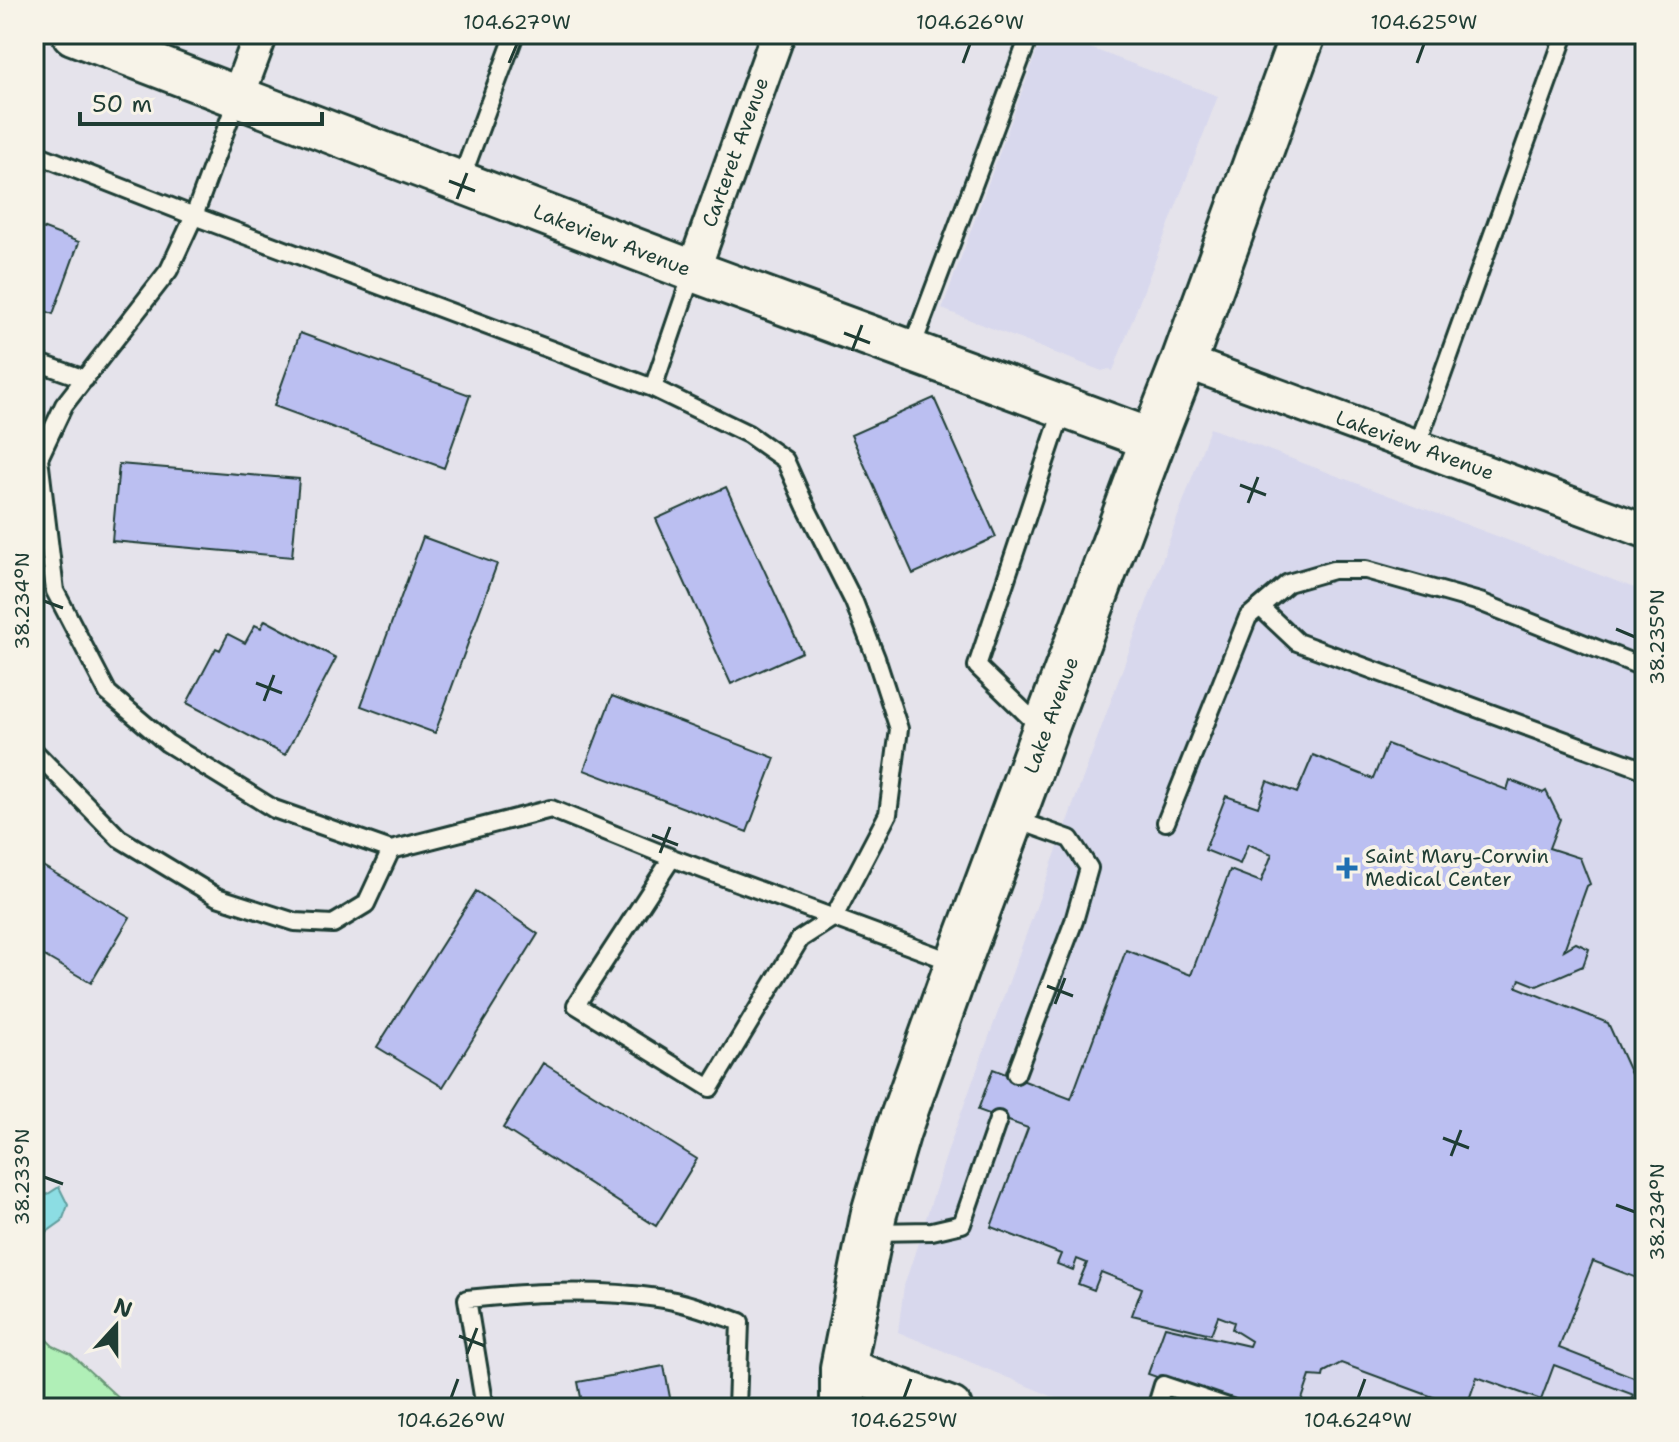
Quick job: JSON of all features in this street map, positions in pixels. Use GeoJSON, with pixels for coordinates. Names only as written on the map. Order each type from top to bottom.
{"type":"FeatureCollection","features":[{"type":"Feature","properties":{"kind":"main road","name":"Lake Avenue"},"geometry":{"type":"LineString","coordinates":[[843,1388],[874,1213],[898,1131],[1303,34]]}},
{"type":"Feature","properties":{"kind":"street","name":"Lakeview Avenue"},"geometry":{"type":"LineString","coordinates":[[73,34],[693,271],[1153,440]]}},
{"type":"Feature","properties":{"kind":"street"},"geometry":{"type":"LineString","coordinates":[[238,96],[261,34]]}},
{"type":"Feature","properties":{"kind":"street","name":"Carteret Avenue"},"geometry":{"type":"LineString","coordinates":[[693,271],[778,34]]}},
{"type":"Feature","properties":{"kind":"street","name":"Lakeview Avenue"},"geometry":{"type":"LineString","coordinates":[[1184,361],[1645,531]]}},
{"type":"Feature","properties":{"kind":"street"},"geometry":{"type":"LineString","coordinates":[[843,1388],[951,1408]]}},
{"type":"Feature","properties":{"kind":"lane"},"geometry":{"type":"LineString","coordinates":[[460,182],[515,34]]}},
{"type":"Feature","properties":{"kind":"lane"},"geometry":{"type":"LineString","coordinates":[[911,350],[1030,34]]}},
{"type":"Feature","properties":{"kind":"lane"},"geometry":{"type":"LineString","coordinates":[[1417,445],[1565,34]]}},
{"type":"Feature","properties":{"kind":"lane"},"geometry":{"type":"LineString","coordinates":[[238,96],[194,216],[169,270],[64,405],[39,458],[55,591],[108,693],[167,743],[274,809],[391,850],[551,809],[672,858],[958,963]]}},
{"type":"Feature","properties":{"kind":"lane"},"geometry":{"type":"LineString","coordinates":[[34,153],[653,388],[748,434],[785,460],[854,602],[899,729],[888,814],[834,917],[800,939],[710,1088],[576,1005],[672,858]]}},
{"type":"Feature","properties":{"kind":"lane"},"geometry":{"type":"LineString","coordinates":[[653,388],[693,271]]}},
{"type":"Feature","properties":{"kind":"lane"},"geometry":{"type":"LineString","coordinates":[[34,361],[85,379]]}},
{"type":"Feature","properties":{"kind":"lane"},"geometry":{"type":"LineString","coordinates":[[1045,731],[977,666],[1063,407]]}},
{"type":"Feature","properties":{"kind":"lane"},"geometry":{"type":"LineString","coordinates":[[1166,822],[1248,617],[1288,583],[1333,570],[1366,570],[1480,602],[1645,668]]}},
{"type":"Feature","properties":{"kind":"lane"},"geometry":{"type":"LineString","coordinates":[[1260,607],[1297,642],[1645,770]]}},
{"type":"Feature","properties":{"kind":"lane"},"geometry":{"type":"LineString","coordinates":[[34,751],[119,838],[217,897],[295,922],[333,924],[366,904],[391,850]]}},
{"type":"Feature","properties":{"kind":"lane"},"geometry":{"type":"LineString","coordinates":[[1012,818],[1070,839],[1089,868],[1074,921],[1016,1074]]}},
{"type":"Feature","properties":{"kind":"lane"},"geometry":{"type":"LineString","coordinates":[[870,1232],[932,1231],[962,1224],[998,1120]]}},
{"type":"Feature","properties":{"kind":"lane"},"geometry":{"type":"LineString","coordinates":[[485,1408],[467,1299],[525,1293],[590,1292],[659,1298],[740,1322],[737,1408]]}},
{"type":"Feature","properties":{"kind":"lane"},"geometry":{"type":"LineString","coordinates":[[1156,1408],[1163,1385],[1231,1408]]}},
{"type":"Feature","properties":{"kind":"shaded area"},"geometry":{"type":"Polygon","coordinates":[[[1043,34],[1053,34],[1218,96],[1113,371],[1102,371],[942,309],[1043,34]]]}},
{"type":"Feature","properties":{"kind":"shaded area","name":"Saint Mary-Corwin Medical Center"},"geometry":{"type":"Polygon","coordinates":[[[1210,428],[1645,592],[1645,1408],[1080,1408],[898,1332],[904,1286],[950,1144],[1210,428]]]}},
{"type":"Feature","properties":{"kind":"green space"},"geometry":{"type":"Polygon","coordinates":[[[34,1327],[53,1346],[71,1354],[126,1408],[34,1408],[34,1327]]]}},
{"type":"Feature","properties":{"kind":"water"},"geometry":{"type":"Polygon","coordinates":[[[59,1187],[68,1205],[62,1221],[34,1241],[34,1203],[59,1187]]]}},
{"type":"Feature","properties":{"kind":"building"},"geometry":{"type":"Polygon","coordinates":[[[34,225],[79,242],[53,314],[34,307],[34,225]]]}},
{"type":"Feature","properties":{"kind":"building"},"geometry":{"type":"Polygon","coordinates":[[[300,333],[470,395],[444,468],[274,406],[300,333]]]}},
{"type":"Feature","properties":{"kind":"building"},"geometry":{"type":"Polygon","coordinates":[[[934,398],[996,537],[913,574],[851,435],[934,398]]]}},
{"type":"Feature","properties":{"kind":"building"},"geometry":{"type":"Polygon","coordinates":[[[119,464],[299,479],[292,557],[112,541],[119,464]]]}},
{"type":"Feature","properties":{"kind":"building"},"geometry":{"type":"Polygon","coordinates":[[[726,487],[802,652],[731,684],[656,519],[726,487]]]}},
{"type":"Feature","properties":{"kind":"building"},"geometry":{"type":"Polygon","coordinates":[[[423,537],[497,564],[435,733],[361,706],[423,537]]]}},
{"type":"Feature","properties":{"kind":"building"},"geometry":{"type":"Polygon","coordinates":[[[265,620],[336,658],[285,755],[187,703],[216,648],[220,650],[228,634],[245,643],[255,625],[261,628],[265,620]]]}},
{"type":"Feature","properties":{"kind":"building"},"geometry":{"type":"Polygon","coordinates":[[[612,696],[775,758],[747,832],[584,770],[612,696]]]}},
{"type":"Feature","properties":{"kind":"building"},"geometry":{"type":"Polygon","coordinates":[[[1387,744],[1507,790],[1510,780],[1543,793],[1546,791],[1560,819],[1549,848],[1580,858],[1590,884],[1564,950],[1576,943],[1589,949],[1583,966],[1537,986],[1520,979],[1517,987],[1608,1023],[1645,1105],[1645,1281],[1593,1261],[1559,1348],[1641,1380],[1645,1370],[1645,1408],[1629,1408],[1634,1395],[1554,1365],[1541,1400],[1477,1377],[1466,1408],[1450,1408],[1449,1403],[1341,1363],[1324,1372],[1323,1377],[1310,1376],[1299,1408],[1245,1408],[1148,1374],[1165,1327],[1249,1346],[1251,1341],[1232,1329],[1234,1322],[1218,1316],[1211,1334],[1132,1315],[1142,1288],[1101,1272],[1094,1290],[1078,1284],[1087,1263],[1077,1259],[1073,1270],[1057,1264],[1061,1254],[991,1227],[1028,1128],[978,1110],[993,1069],[1071,1099],[1126,950],[1191,975],[1230,870],[1261,882],[1272,854],[1248,844],[1240,864],[1205,850],[1226,796],[1258,807],[1267,781],[1297,793],[1313,755],[1373,779],[1387,744]]]}},
{"type":"Feature","properties":{"kind":"building"},"geometry":{"type":"Polygon","coordinates":[[[34,861],[130,917],[91,983],[34,950],[34,861]]]}},
{"type":"Feature","properties":{"kind":"building"},"geometry":{"type":"Polygon","coordinates":[[[476,891],[538,934],[443,1087],[377,1047],[476,891]]]}},
{"type":"Feature","properties":{"kind":"building"},"geometry":{"type":"Polygon","coordinates":[[[543,1063],[697,1159],[656,1226],[503,1128],[543,1063]]]}},
{"type":"Feature","properties":{"kind":"building"},"geometry":{"type":"Polygon","coordinates":[[[664,1366],[672,1408],[583,1408],[578,1382],[664,1366]]]}},
{"type":"Feature","properties":{"kind":"place","name":"Saint Mary-Corwin Medical Center"},"geometry":{"type":"Point","coordinates":[1347,868]}}]}
